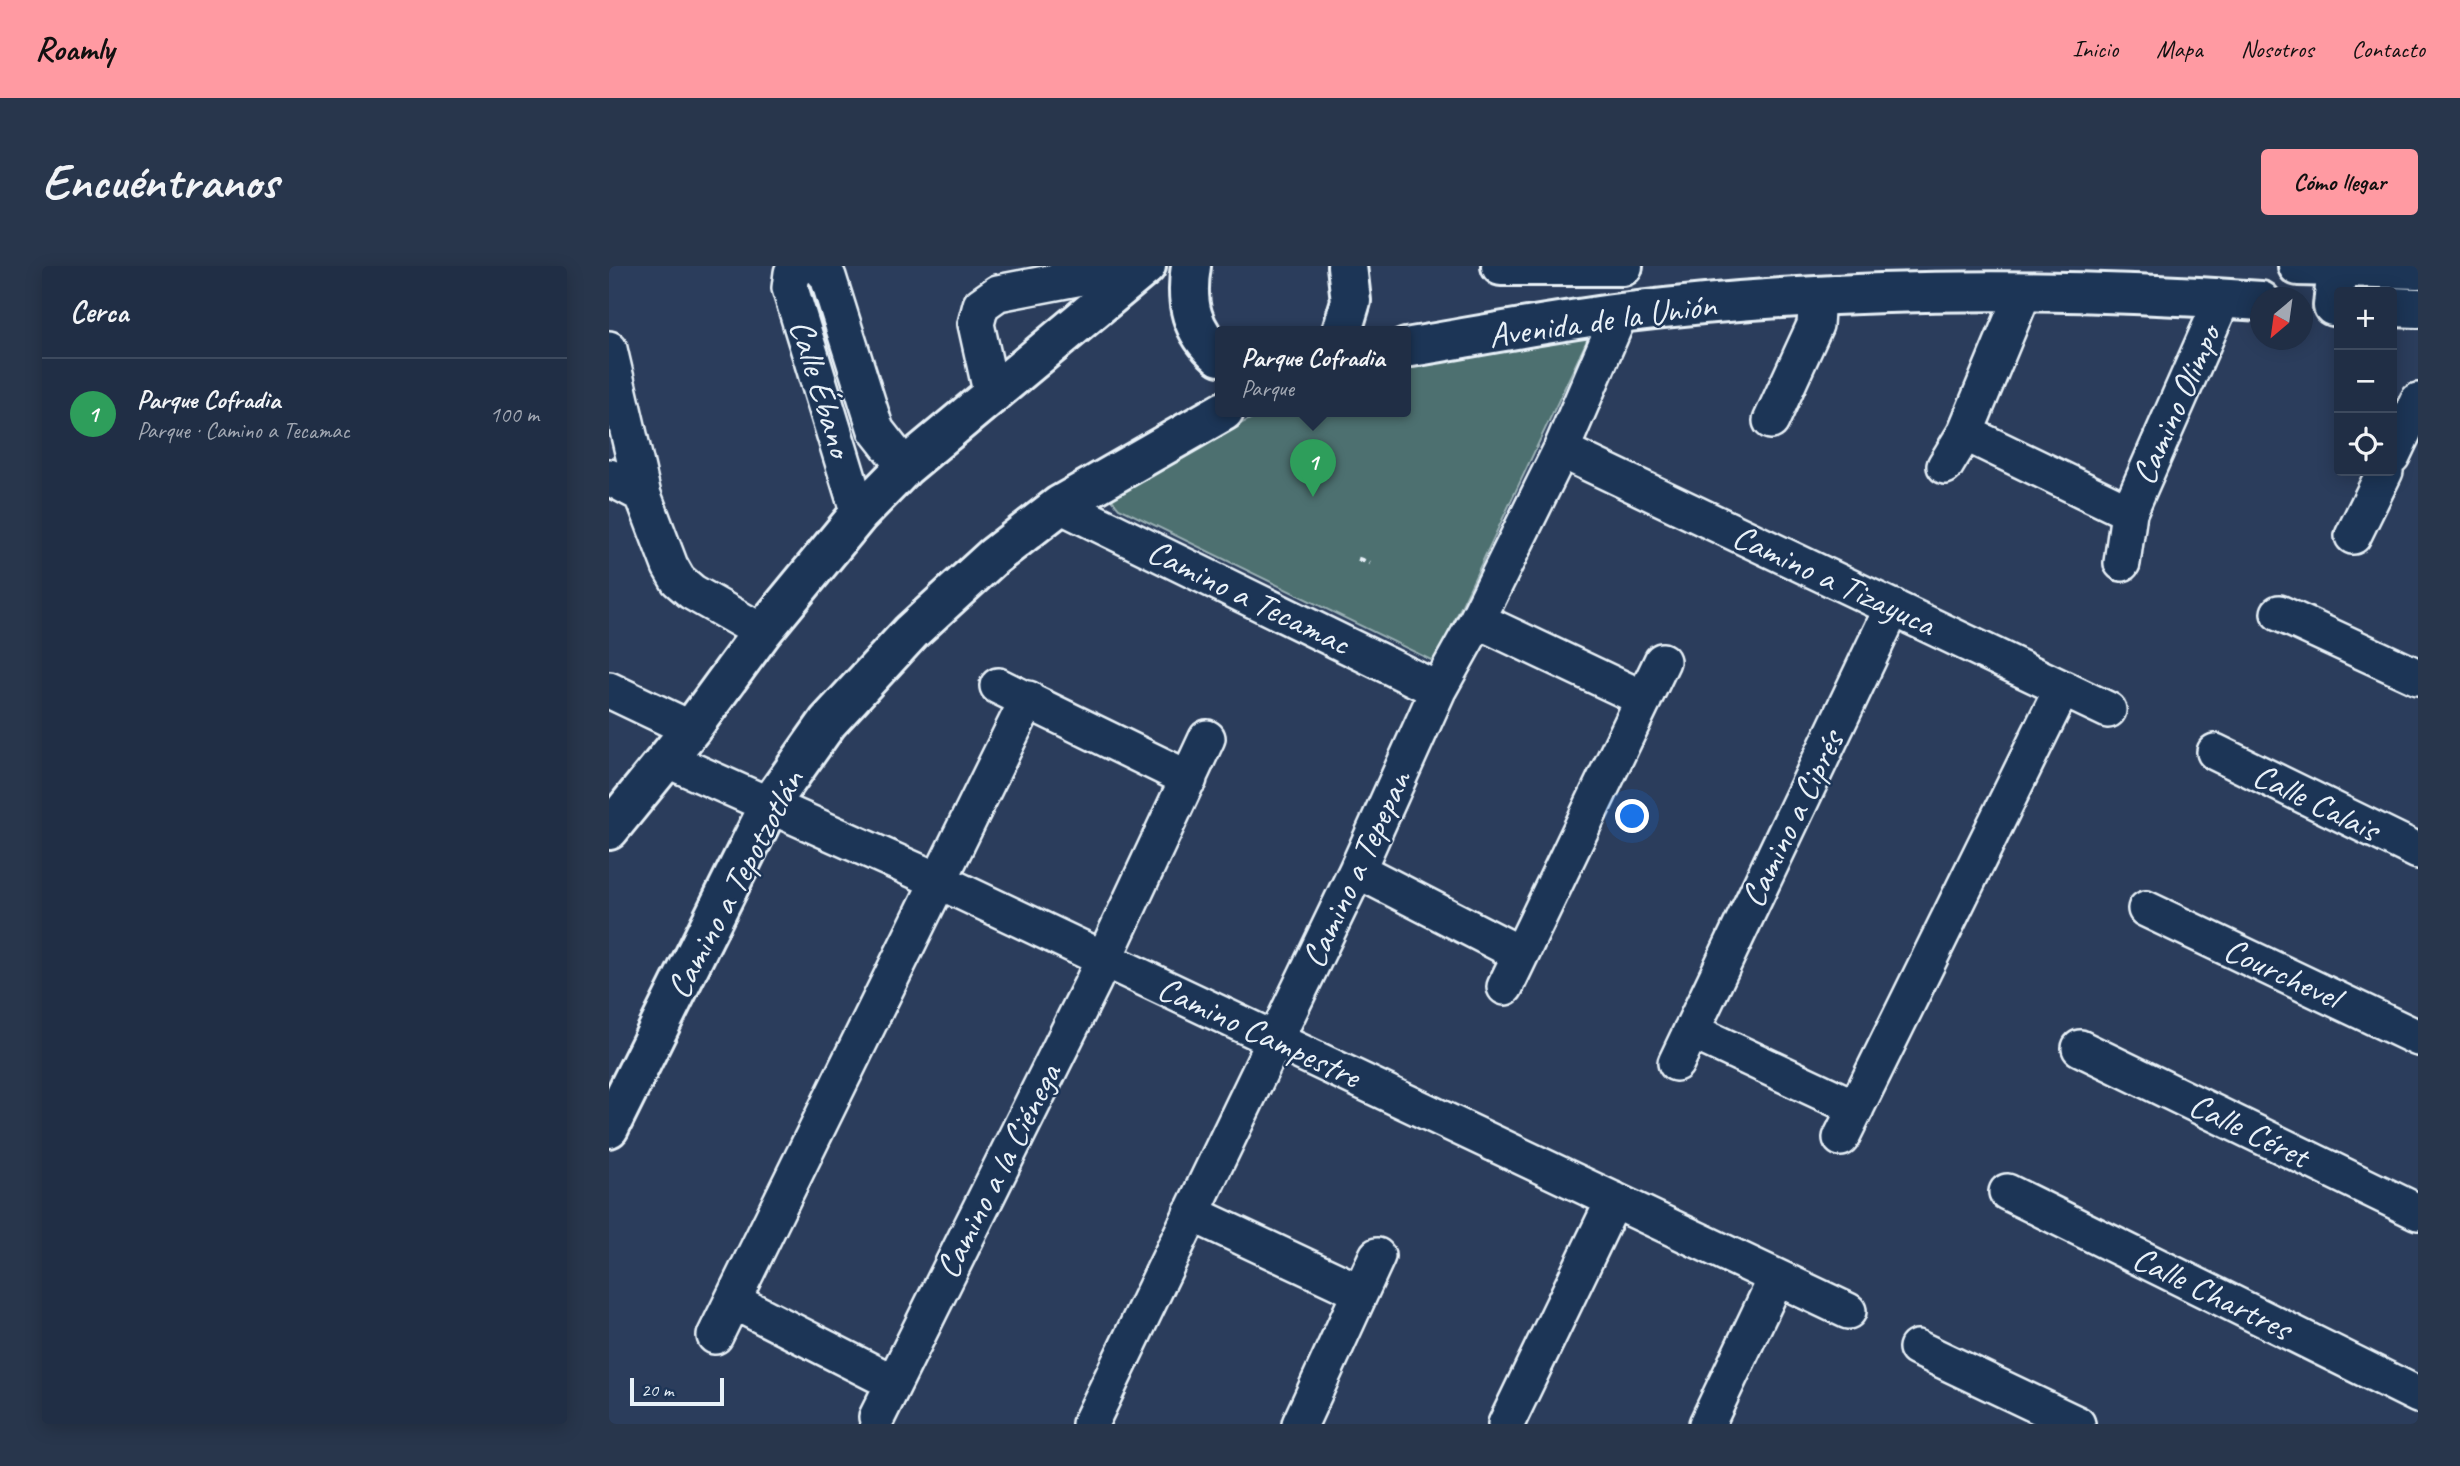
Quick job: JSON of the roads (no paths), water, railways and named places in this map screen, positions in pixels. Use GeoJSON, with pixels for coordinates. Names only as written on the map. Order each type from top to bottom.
{"type":"FeatureCollection","features":[{"type":"Feature","properties":{"kind":"main road"},"geometry":{"type":"LineString","coordinates":[[609,830],[668,760],[762,632],[859,514],[905,467],[1146,266]]}},
{"type":"Feature","properties":{"kind":"main road"},"geometry":{"type":"LineString","coordinates":[[1191,266],[1187,292],[1192,319],[1205,343],[1215,352]]}},
{"type":"Feature","properties":{"kind":"main road"},"geometry":{"type":"LineString","coordinates":[[1344,326],[1351,301],[1347,266]]}},
{"type":"Feature","properties":{"kind":"main road","name":"Avenida de la Unión"},"geometry":{"type":"LineString","coordinates":[[1501,266],[1623,266]]}},
{"type":"Feature","properties":{"kind":"main road"},"geometry":{"type":"LineString","coordinates":[[2298,266],[2418,268]]}},
{"type":"Feature","properties":{"kind":"main road"},"geometry":{"type":"LineString","coordinates":[[2325,305],[2337,267]]}},
{"type":"Feature","properties":{"kind":"main road","name":"Avenida de la Unión"},"geometry":{"type":"LineString","coordinates":[[1411,347],[1620,313],[1817,295],[2023,293],[2250,300]]}},
{"type":"Feature","properties":{"kind":"main road"},"geometry":{"type":"LineString","coordinates":[[2397,307],[2418,308]]}},
{"type":"Feature","properties":{"kind":"main road","name":"Camino a Tepotzotlán"},"geometry":{"type":"LineString","coordinates":[[609,1128],[770,804],[828,722],[911,632],[993,557],[1061,505],[1215,416]]}},
{"type":"Feature","properties":{"kind":"street","name":"Calle Ébano"},"geometry":{"type":"LineString","coordinates":[[802,266],[792,273],[790,288],[859,514]]}},
{"type":"Feature","properties":{"kind":"street","name":"Calle Ébano"},"geometry":{"type":"LineString","coordinates":[[819,266],[828,277],[876,430],[905,467]]}},
{"type":"Feature","properties":{"kind":"street"},"geometry":{"type":"LineString","coordinates":[[992,396],[977,324],[981,305],[998,293],[1139,266]]}},
{"type":"Feature","properties":{"kind":"street"},"geometry":{"type":"LineString","coordinates":[[1945,466],[1965,433],[2023,293]]}},
{"type":"Feature","properties":{"kind":"street"},"geometry":{"type":"LineString","coordinates":[[1771,421],[1815,325],[1817,295]]}},
{"type":"Feature","properties":{"kind":"street","name":"Camino Olimpo"},"geometry":{"type":"LineString","coordinates":[[2122,563],[2129,512],[2223,298]]}},
{"type":"Feature","properties":{"kind":"street","name":"Camino a Tepepan"},"geometry":{"type":"LineString","coordinates":[[1090,1424],[1357,870],[1438,690],[1477,620],[1561,450],[1620,313]]}},
{"type":"Feature","properties":{"kind":"street"},"geometry":{"type":"LineString","coordinates":[[611,369],[643,495],[678,580],[692,592],[762,632]]}},
{"type":"Feature","properties":{"kind":"street"},"geometry":{"type":"LineString","coordinates":[[2397,445],[2418,401]]}},
{"type":"Feature","properties":{"kind":"street","name":"Camino Olimpo"},"geometry":{"type":"LineString","coordinates":[[1965,433],[2129,512]]}},
{"type":"Feature","properties":{"kind":"street","name":"Camino a Tizayuca"},"geometry":{"type":"LineString","coordinates":[[1561,450],[2108,710]]}},
{"type":"Feature","properties":{"kind":"street"},"geometry":{"type":"LineString","coordinates":[[2353,536],[2383,476]]}},
{"type":"Feature","properties":{"kind":"street"},"geometry":{"type":"LineString","coordinates":[[609,477],[643,495]]}},
{"type":"Feature","properties":{"kind":"street","name":"Camino a Tecamac"},"geometry":{"type":"LineString","coordinates":[[1061,505],[1438,690]]}},
{"type":"Feature","properties":{"kind":"street","name":"Camino a Ciprés"},"geometry":{"type":"LineString","coordinates":[[1677,1063],[1893,607]]}},
{"type":"Feature","properties":{"kind":"street"},"geometry":{"type":"LineString","coordinates":[[2279,613],[2418,677]]}},
{"type":"Feature","properties":{"kind":"street"},"geometry":{"type":"LineString","coordinates":[[1477,620],[1644,699]]}},
{"type":"Feature","properties":{"kind":"street"},"geometry":{"type":"LineString","coordinates":[[1504,987],[1662,661]]}},
{"type":"Feature","properties":{"kind":"street"},"geometry":{"type":"LineString","coordinates":[[1691,1031],[1849,1123],[2062,689]]}},
{"type":"Feature","properties":{"kind":"street"},"geometry":{"type":"LineString","coordinates":[[609,690],[691,729]]}},
{"type":"Feature","properties":{"kind":"street"},"geometry":{"type":"LineString","coordinates":[[715,1336],[939,881],[1013,692],[1189,779]]}},
{"type":"Feature","properties":{"kind":"street","name":"Camino a la Ciénega"},"geometry":{"type":"LineString","coordinates":[[877,1417],[1102,959],[1207,738]]}},
{"type":"Feature","properties":{"kind":"street","name":"Calle Calais"},"geometry":{"type":"LineString","coordinates":[[2214,752],[2418,851]]}},
{"type":"Feature","properties":{"kind":"street","name":"Camino Campestre"},"geometry":{"type":"LineString","coordinates":[[668,760],[939,881],[1275,1038],[1847,1311]]}},
{"type":"Feature","properties":{"kind":"street"},"geometry":{"type":"LineString","coordinates":[[1357,870],[1520,954]]}},
{"type":"Feature","properties":{"kind":"street","name":"Courchevel"},"geometry":{"type":"LineString","coordinates":[[2146,909],[2418,1038]]}},
{"type":"Feature","properties":{"kind":"street","name":"Calle Céret"},"geometry":{"type":"LineString","coordinates":[[2080,1048],[2418,1212]]}},
{"type":"Feature","properties":{"kind":"street","name":"Calle Chartres"},"geometry":{"type":"LineString","coordinates":[[2007,1192],[2418,1395]]}},
{"type":"Feature","properties":{"kind":"street"},"geometry":{"type":"LineString","coordinates":[[1506,1424],[1614,1200]]}},
{"type":"Feature","properties":{"kind":"street"},"geometry":{"type":"LineString","coordinates":[[1191,1213],[1360,1292]]}},
{"type":"Feature","properties":{"kind":"street"},"geometry":{"type":"LineString","coordinates":[[1300,1424],[1377,1256]]}},
{"type":"Feature","properties":{"kind":"street"},"geometry":{"type":"LineString","coordinates":[[1707,1424],[1776,1279]]}},
{"type":"Feature","properties":{"kind":"street"},"geometry":{"type":"LineString","coordinates":[[733,1301],[892,1382]]}},
{"type":"Feature","properties":{"kind":"street"},"geometry":{"type":"LineString","coordinates":[[1917,1348],[2077,1424]]}},
{"type":"Feature","properties":{"kind":"place","name":"Parque Cofradia"},"geometry":{"type":"Point","coordinates":[1313,497]}}]}
